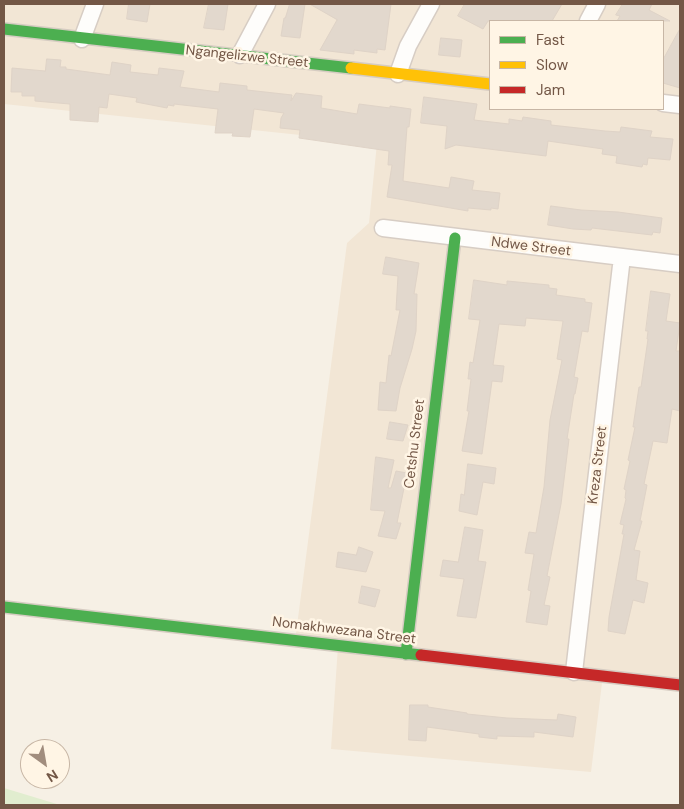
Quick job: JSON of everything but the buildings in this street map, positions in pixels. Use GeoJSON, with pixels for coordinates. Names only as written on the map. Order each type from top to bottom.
{"type":"FeatureCollection","features":[{"type":"Feature","properties":{"kind":"street"},"geometry":{"type":"LineString","coordinates":[[82,39],[95,4]]}},
{"type":"Feature","properties":{"kind":"street"},"geometry":{"type":"LineString","coordinates":[[240,54],[267,4]]}},
{"type":"Feature","properties":{"kind":"street"},"geometry":{"type":"LineString","coordinates":[[398,74],[408,46],[431,4]]}},
{"type":"Feature","properties":{"kind":"street"},"geometry":{"type":"LineString","coordinates":[[589,20],[597,4]]}},
{"type":"Feature","properties":{"kind":"street","name":"Ngangelizwe Street"},"geometry":{"type":"LineString","coordinates":[[4,29],[159,48],[240,54],[489,84]]}},
{"type":"Feature","properties":{"kind":"street"},"geometry":{"type":"LineString","coordinates":[[664,103],[680,105]]}},
{"type":"Feature","properties":{"kind":"street","name":"Ndwe Street"},"geometry":{"type":"LineString","coordinates":[[382,228],[680,264]]}},
{"type":"Feature","properties":{"kind":"street","name":"Cetshu Street"},"geometry":{"type":"LineString","coordinates":[[406,654],[456,238]]}},
{"type":"Feature","properties":{"kind":"street","name":"Kreza Street"},"geometry":{"type":"LineString","coordinates":[[574,672],[622,257]]}},
{"type":"Feature","properties":{"kind":"street","name":"Nomakhwezana Street"},"geometry":{"type":"LineString","coordinates":[[4,607],[680,684]]}},
{"type":"Feature","properties":{"kind":"shaded area"},"geometry":{"type":"Polygon","coordinates":[[[4,4],[680,4],[680,685],[603,675],[591,772],[331,749],[338,646],[295,641],[347,243],[369,223],[377,143],[4,104],[4,4]]]}},
{"type":"Feature","properties":{"kind":"green space"},"geometry":{"type":"Polygon","coordinates":[[[4,788],[60,805],[4,805],[4,788]]]}},
{"type":"Feature","properties":{"kind":"traffic: fast"},"geometry":{"type":"LineString","coordinates":[[4,29],[351,68]]}},
{"type":"Feature","properties":{"kind":"traffic: fast"},"geometry":{"type":"LineString","coordinates":[[406,654],[455,238]]}},
{"type":"Feature","properties":{"kind":"traffic: fast"},"geometry":{"type":"LineString","coordinates":[[4,607],[421,655]]}},
{"type":"Feature","properties":{"kind":"traffic: slow"},"geometry":{"type":"LineString","coordinates":[[351,68],[489,84]]}},
{"type":"Feature","properties":{"kind":"traffic: jam"},"geometry":{"type":"LineString","coordinates":[[421,655],[680,685]]}}]}
